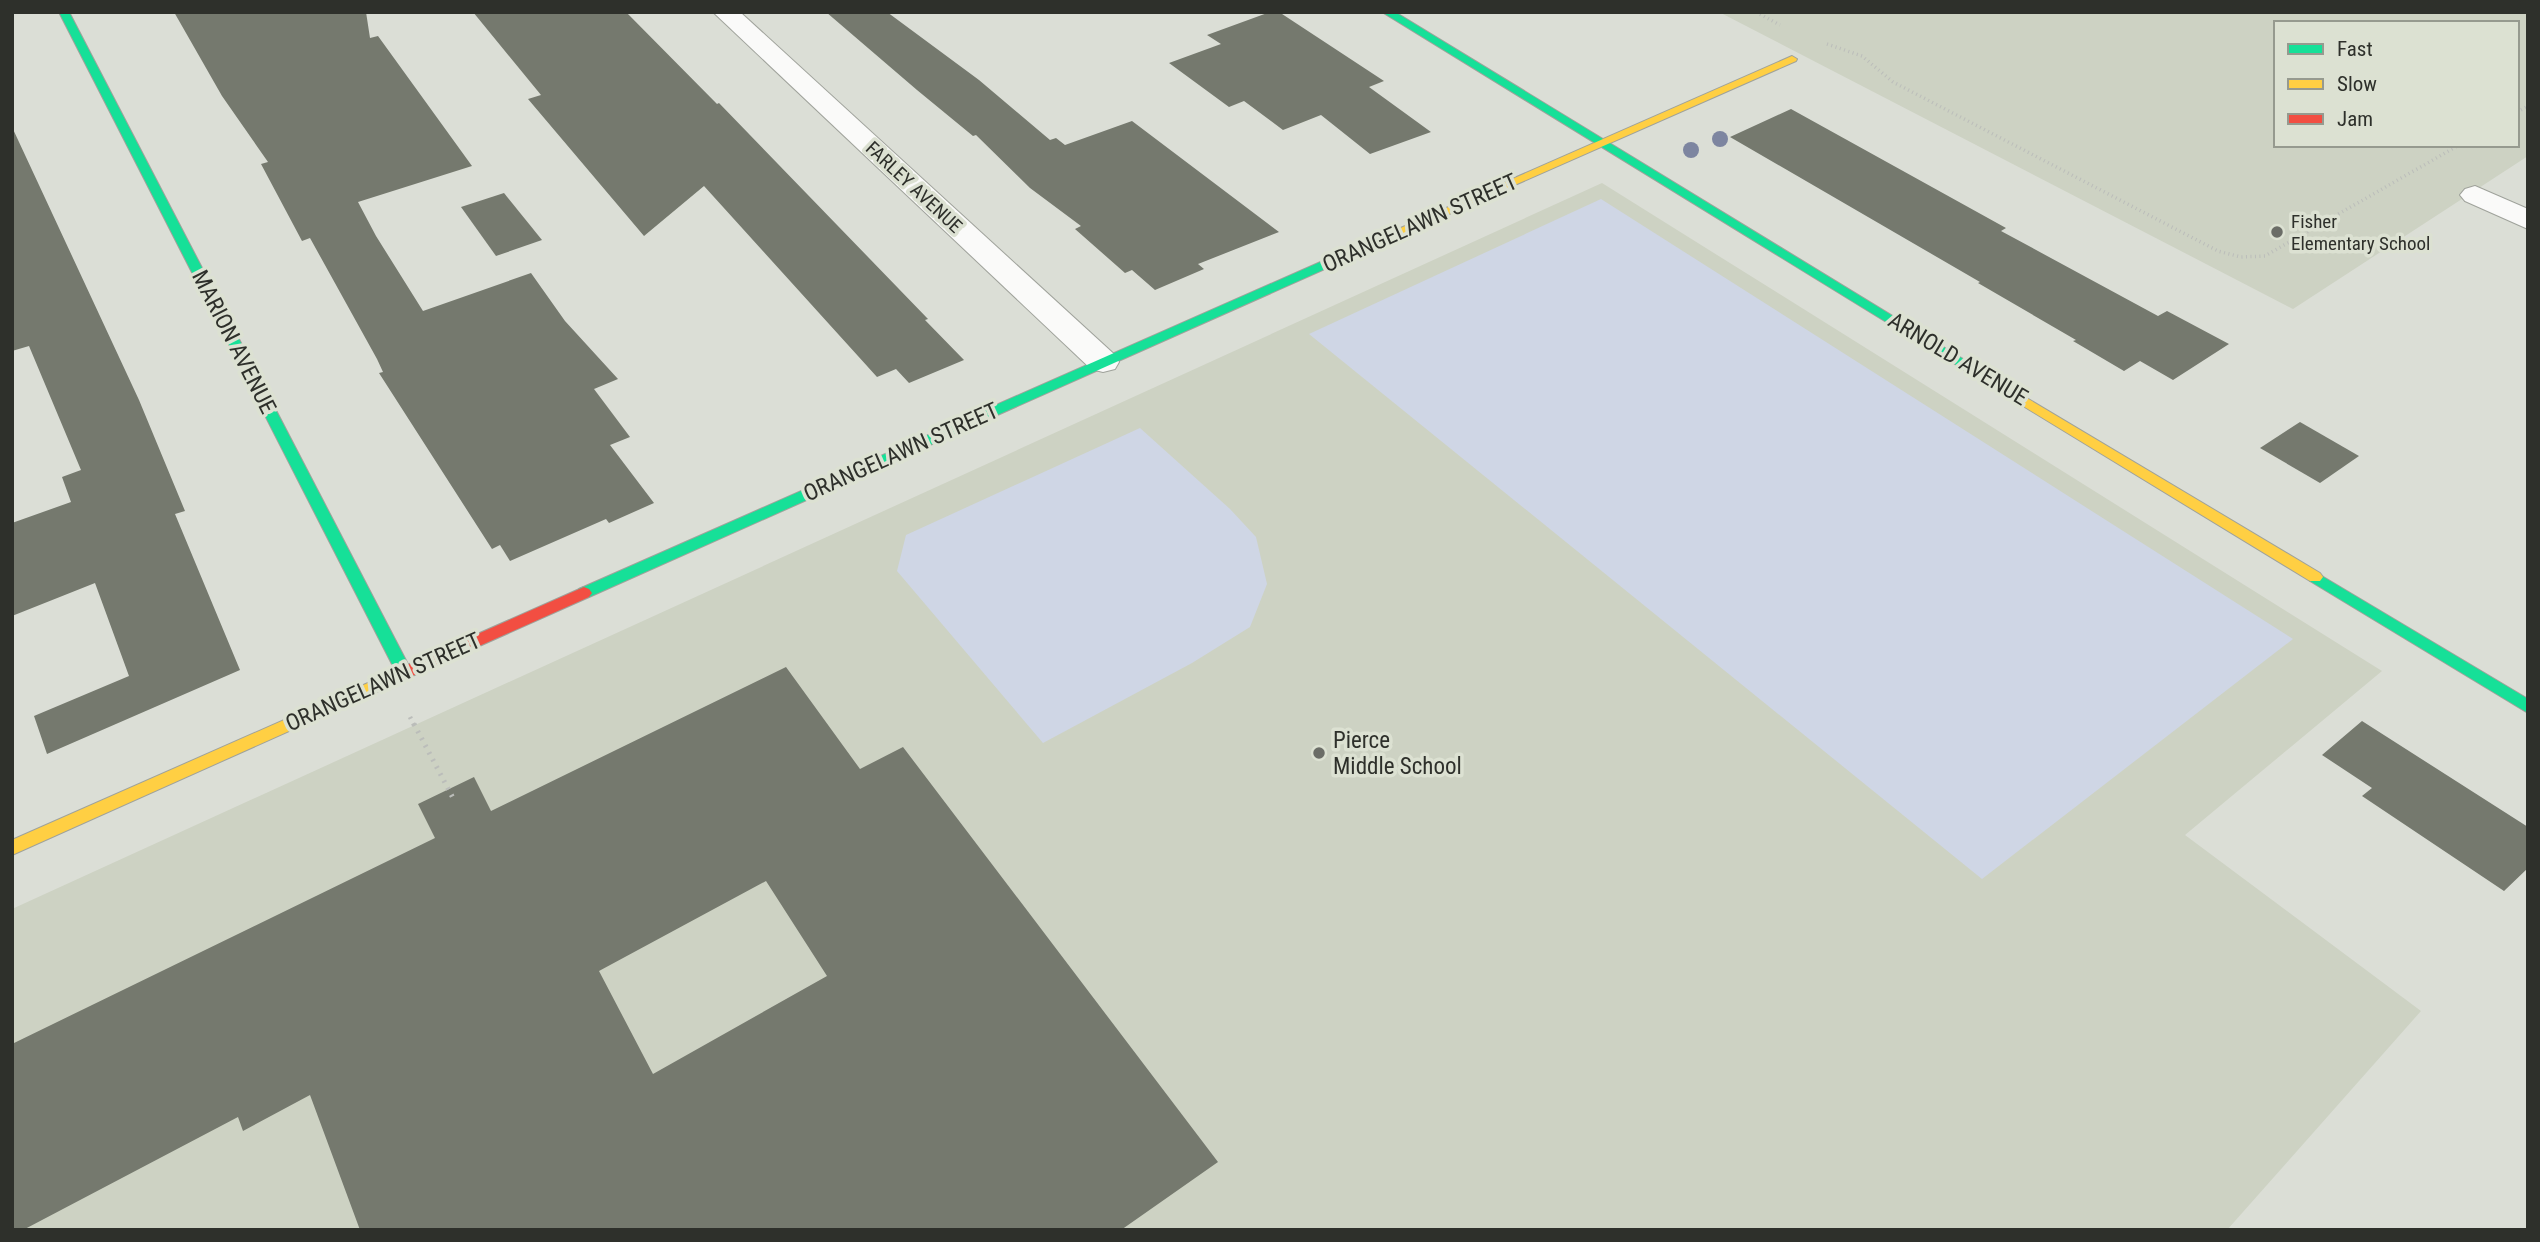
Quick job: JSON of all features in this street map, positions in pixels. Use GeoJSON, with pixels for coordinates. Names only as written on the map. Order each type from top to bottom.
{"type":"FeatureCollection","features":[{"type":"Feature","properties":{"kind":"street","name":"MARION AVENUE"},"geometry":{"type":"LineString","coordinates":[[64,12],[404,672]]}},
{"type":"Feature","properties":{"kind":"street","name":"FARLEY AVENUE"},"geometry":{"type":"LineString","coordinates":[[725,12],[1103,362]]}},
{"type":"Feature","properties":{"kind":"street","name":"ARNOLD AVENUE"},"geometry":{"type":"LineString","coordinates":[[1387,12],[2528,707]]}},
{"type":"Feature","properties":{"kind":"street","name":"ORANGELAWN STREET"},"geometry":{"type":"LineString","coordinates":[[12,848],[1103,362],[1793,59]]}},
{"type":"Feature","properties":{"kind":"street"},"geometry":{"type":"LineString","coordinates":[[2475,195],[2528,220]]}},
{"type":"Feature","properties":{"kind":"path"},"geometry":{"type":"LineString","coordinates":[[1756,12],[1786,28]]}},
{"type":"Feature","properties":{"kind":"path"},"geometry":{"type":"LineString","coordinates":[[1823,42],[1862,56],[1892,82],[2218,251],[2241,257],[2265,256],[2456,147]]}},
{"type":"Feature","properties":{"kind":"path"},"geometry":{"type":"LineString","coordinates":[[410,716],[453,799]]}},
{"type":"Feature","properties":{"kind":"shaded area","name":"Fisher Elementary School"},"geometry":{"type":"Polygon","coordinates":[[[1719,12],[2528,12],[2528,156],[2293,309],[1719,12]]]}},
{"type":"Feature","properties":{"kind":"shaded area","name":"Pierce Middle School"},"geometry":{"type":"Polygon","coordinates":[[[1602,183],[2382,671],[2185,835],[2421,1011],[2227,1230],[12,1230],[12,909],[1602,183]]]}},
{"type":"Feature","properties":{"kind":"shaded area"},"geometry":{"type":"Polygon","coordinates":[[[1601,199],[2293,639],[1982,879],[1309,334],[1601,199]]]}},
{"type":"Feature","properties":{"kind":"shaded area"},"geometry":{"type":"Polygon","coordinates":[[[1140,428],[1230,509],[1256,537],[1267,584],[1250,627],[1192,663],[1043,743],[897,571],[906,535],[1140,428]]]}},
{"type":"Feature","properties":{"kind":"building"},"geometry":{"type":"Polygon","coordinates":[[[174,12],[366,12],[370,38],[378,36],[472,166],[358,202],[376,236],[423,311],[531,273],[565,321],[618,379],[594,389],[630,437],[610,445],[654,503],[609,523],[606,519],[510,561],[500,545],[492,549],[379,373],[383,372],[377,359],[310,238],[302,241],[261,164],[268,162],[222,96],[174,12]]]}},
{"type":"Feature","properties":{"kind":"building"},"geometry":{"type":"Polygon","coordinates":[[[473,12],[626,12],[717,104],[719,103],[928,319],[925,320],[964,360],[909,383],[896,369],[877,377],[704,186],[644,236],[528,99],[541,95],[473,12]]]}},
{"type":"Feature","properties":{"kind":"building"},"geometry":{"type":"Polygon","coordinates":[[[826,12],[887,12],[979,80],[1050,140],[1056,138],[1065,145],[1132,121],[1279,232],[1198,264],[1204,269],[1155,290],[1132,270],[1125,273],[1075,229],[1081,226],[1030,188],[976,135],[973,136],[826,12]]]}},
{"type":"Feature","properties":{"kind":"building"},"geometry":{"type":"Polygon","coordinates":[[[1270,12],[1279,12],[1384,81],[1369,87],[1431,132],[1370,154],[1321,115],[1283,130],[1244,101],[1229,107],[1169,63],[1221,44],[1207,35],[1270,12]]]}},
{"type":"Feature","properties":{"kind":"building"},"geometry":{"type":"Polygon","coordinates":[[[1791,109],[2006,228],[2001,231],[2158,316],[2167,311],[2229,344],[2173,380],[2140,361],[2124,371],[1978,283],[1980,282],[1730,137],[1791,109]]]}},
{"type":"Feature","properties":{"kind":"building"},"geometry":{"type":"Polygon","coordinates":[[[12,127],[139,400],[185,511],[175,514],[240,670],[47,754],[34,716],[129,676],[95,583],[12,616],[12,523],[71,502],[62,477],[81,470],[29,346],[12,351],[12,127]]]}},
{"type":"Feature","properties":{"kind":"building"},"geometry":{"type":"Polygon","coordinates":[[[504,193],[542,240],[496,256],[461,207],[504,193]]]}},
{"type":"Feature","properties":{"kind":"building"},"geometry":{"type":"Polygon","coordinates":[[[2300,422],[2359,456],[2320,483],[2260,448],[2300,422]]]}},
{"type":"Feature","properties":{"kind":"building"},"geometry":{"type":"Polygon","coordinates":[[[786,667],[860,769],[903,747],[1218,1162],[1121,1230],[360,1230],[310,1095],[243,1131],[238,1117],[23,1230],[12,1230],[12,1044],[435,838],[418,804],[474,777],[491,811],[786,667]],[[766,881],[599,971],[653,1074],[827,976],[766,881]]]}},
{"type":"Feature","properties":{"kind":"building"},"geometry":{"type":"Polygon","coordinates":[[[2362,721],[2528,827],[2528,868],[2504,891],[2362,796],[2372,788],[2322,755],[2362,721]]]}},
{"type":"Feature","properties":{"kind":"traffic: fast"},"geometry":{"type":"LineString","coordinates":[[64,12],[404,672]]}},
{"type":"Feature","properties":{"kind":"traffic: fast"},"geometry":{"type":"LineString","coordinates":[[1387,12],[2015,395]]}},
{"type":"Feature","properties":{"kind":"traffic: fast"},"geometry":{"type":"LineString","coordinates":[[584,593],[1368,245]]}},
{"type":"Feature","properties":{"kind":"traffic: fast"},"geometry":{"type":"LineString","coordinates":[[2315,577],[2528,707]]}},
{"type":"Feature","properties":{"kind":"traffic: slow"},"geometry":{"type":"LineString","coordinates":[[1368,245],[1792,59]]}},
{"type":"Feature","properties":{"kind":"traffic: slow"},"geometry":{"type":"LineString","coordinates":[[2015,395],[2315,577]]}},
{"type":"Feature","properties":{"kind":"traffic: slow"},"geometry":{"type":"LineString","coordinates":[[12,848],[377,685]]}},
{"type":"Feature","properties":{"kind":"traffic: jam"},"geometry":{"type":"LineString","coordinates":[[377,685],[584,593]]}},
{"type":"Feature","properties":{"kind":"place","name":"Fisher Elementary School"},"geometry":{"type":"Point","coordinates":[2277,232]}},
{"type":"Feature","properties":{"kind":"place","name":"Pierce Middle School"},"geometry":{"type":"Point","coordinates":[1319,753]}}]}
